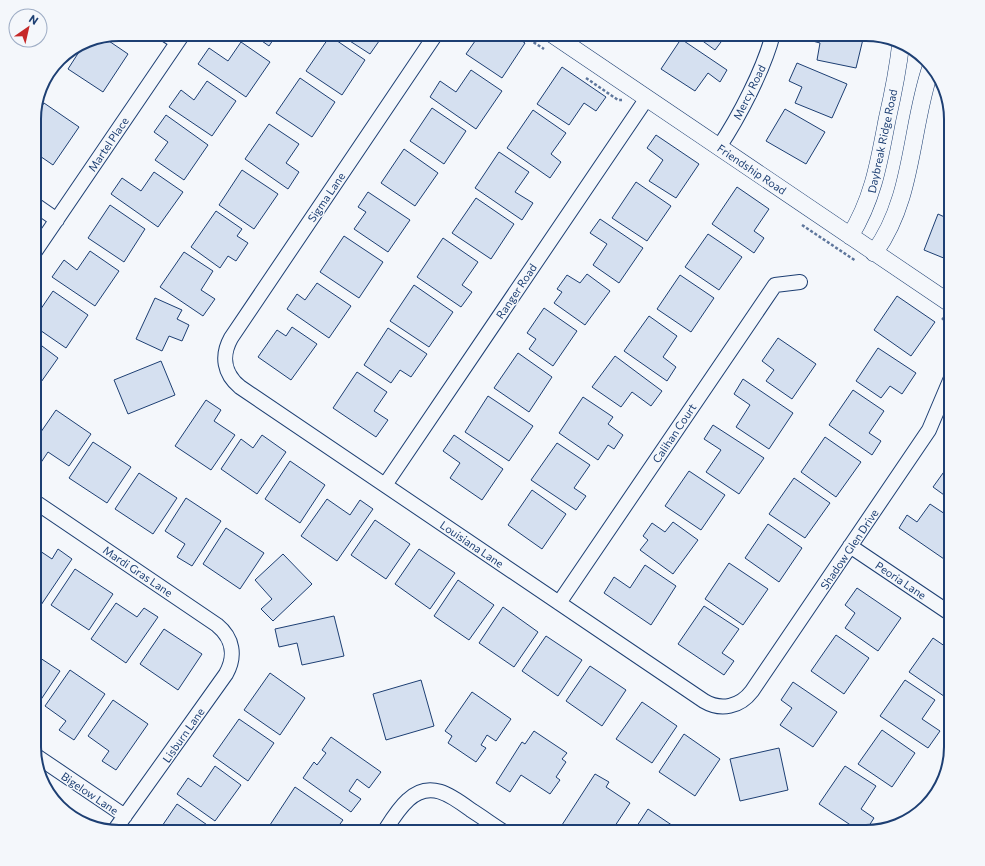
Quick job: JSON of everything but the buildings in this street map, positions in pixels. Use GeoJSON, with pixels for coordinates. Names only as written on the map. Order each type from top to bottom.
{"type":"FeatureCollection","features":[{"type":"Feature","properties":{"kind":"street","name":"Martel Place"},"geometry":{"type":"LineString","coordinates":[[41,243],[178,41]]}},
{"type":"Feature","properties":{"kind":"street","name":"Sigma Lane"},"geometry":{"type":"LineString","coordinates":[[225,364],[226,348],[231,338],[431,41]]}},
{"type":"Feature","properties":{"kind":"street","name":"Friendship Road"},"geometry":{"type":"LineString","coordinates":[[562,41],[944,299]]}},
{"type":"Feature","properties":{"kind":"street","name":"Mercy Road"},"geometry":{"type":"LineString","coordinates":[[719,147],[726,138],[753,87],[771,41]]}},
{"type":"Feature","properties":{"kind":"street","name":"Daybreak Ridge Road"},"geometry":{"type":"LineString","coordinates":[[850,236],[862,216],[874,184],[899,64],[900,49]]}},
{"type":"Feature","properties":{"kind":"street"},"geometry":{"type":"LineString","coordinates":[[874,252],[886,234],[899,203],[929,73]]}},
{"type":"Feature","properties":{"kind":"street","name":"Ranger Road"},"geometry":{"type":"LineString","coordinates":[[385,485],[647,98]]}},
{"type":"Feature","properties":{"kind":"street"},"geometry":{"type":"LineString","coordinates":[[41,209],[57,220]]}},
{"type":"Feature","properties":{"kind":"street","name":"Calihan Court"},"geometry":{"type":"LineString","coordinates":[[559,603],[775,285],[800,282]]}},
{"type":"Feature","properties":{"kind":"street","name":"Louisiana Lane"},"geometry":{"type":"LineString","coordinates":[[225,364],[229,375],[240,386],[708,704],[730,706]]}},
{"type":"Feature","properties":{"kind":"street","name":"Shadow Glen Drive"},"geometry":{"type":"LineString","coordinates":[[730,706],[740,702],[752,691],[929,430],[944,395]]}},
{"type":"Feature","properties":{"kind":"street","name":"Mardi Gras Lane"},"geometry":{"type":"LineString","coordinates":[[41,506],[222,628],[229,638],[232,650]]}},
{"type":"Feature","properties":{"kind":"street","name":"Peoria Lane"},"geometry":{"type":"LineString","coordinates":[[850,546],[944,609]]}},
{"type":"Feature","properties":{"kind":"street","name":"Lisburn Lane"},"geometry":{"type":"LineString","coordinates":[[118,825],[226,674],[231,663],[232,650]]}},
{"type":"Feature","properties":{"kind":"street","name":"Bigelow Lane"},"geometry":{"type":"LineString","coordinates":[[43,760],[125,816]]}},
{"type":"Feature","properties":{"kind":"street"},"geometry":{"type":"LineString","coordinates":[[389,825],[407,800],[417,794],[429,790],[446,793],[494,825]]}}]}
